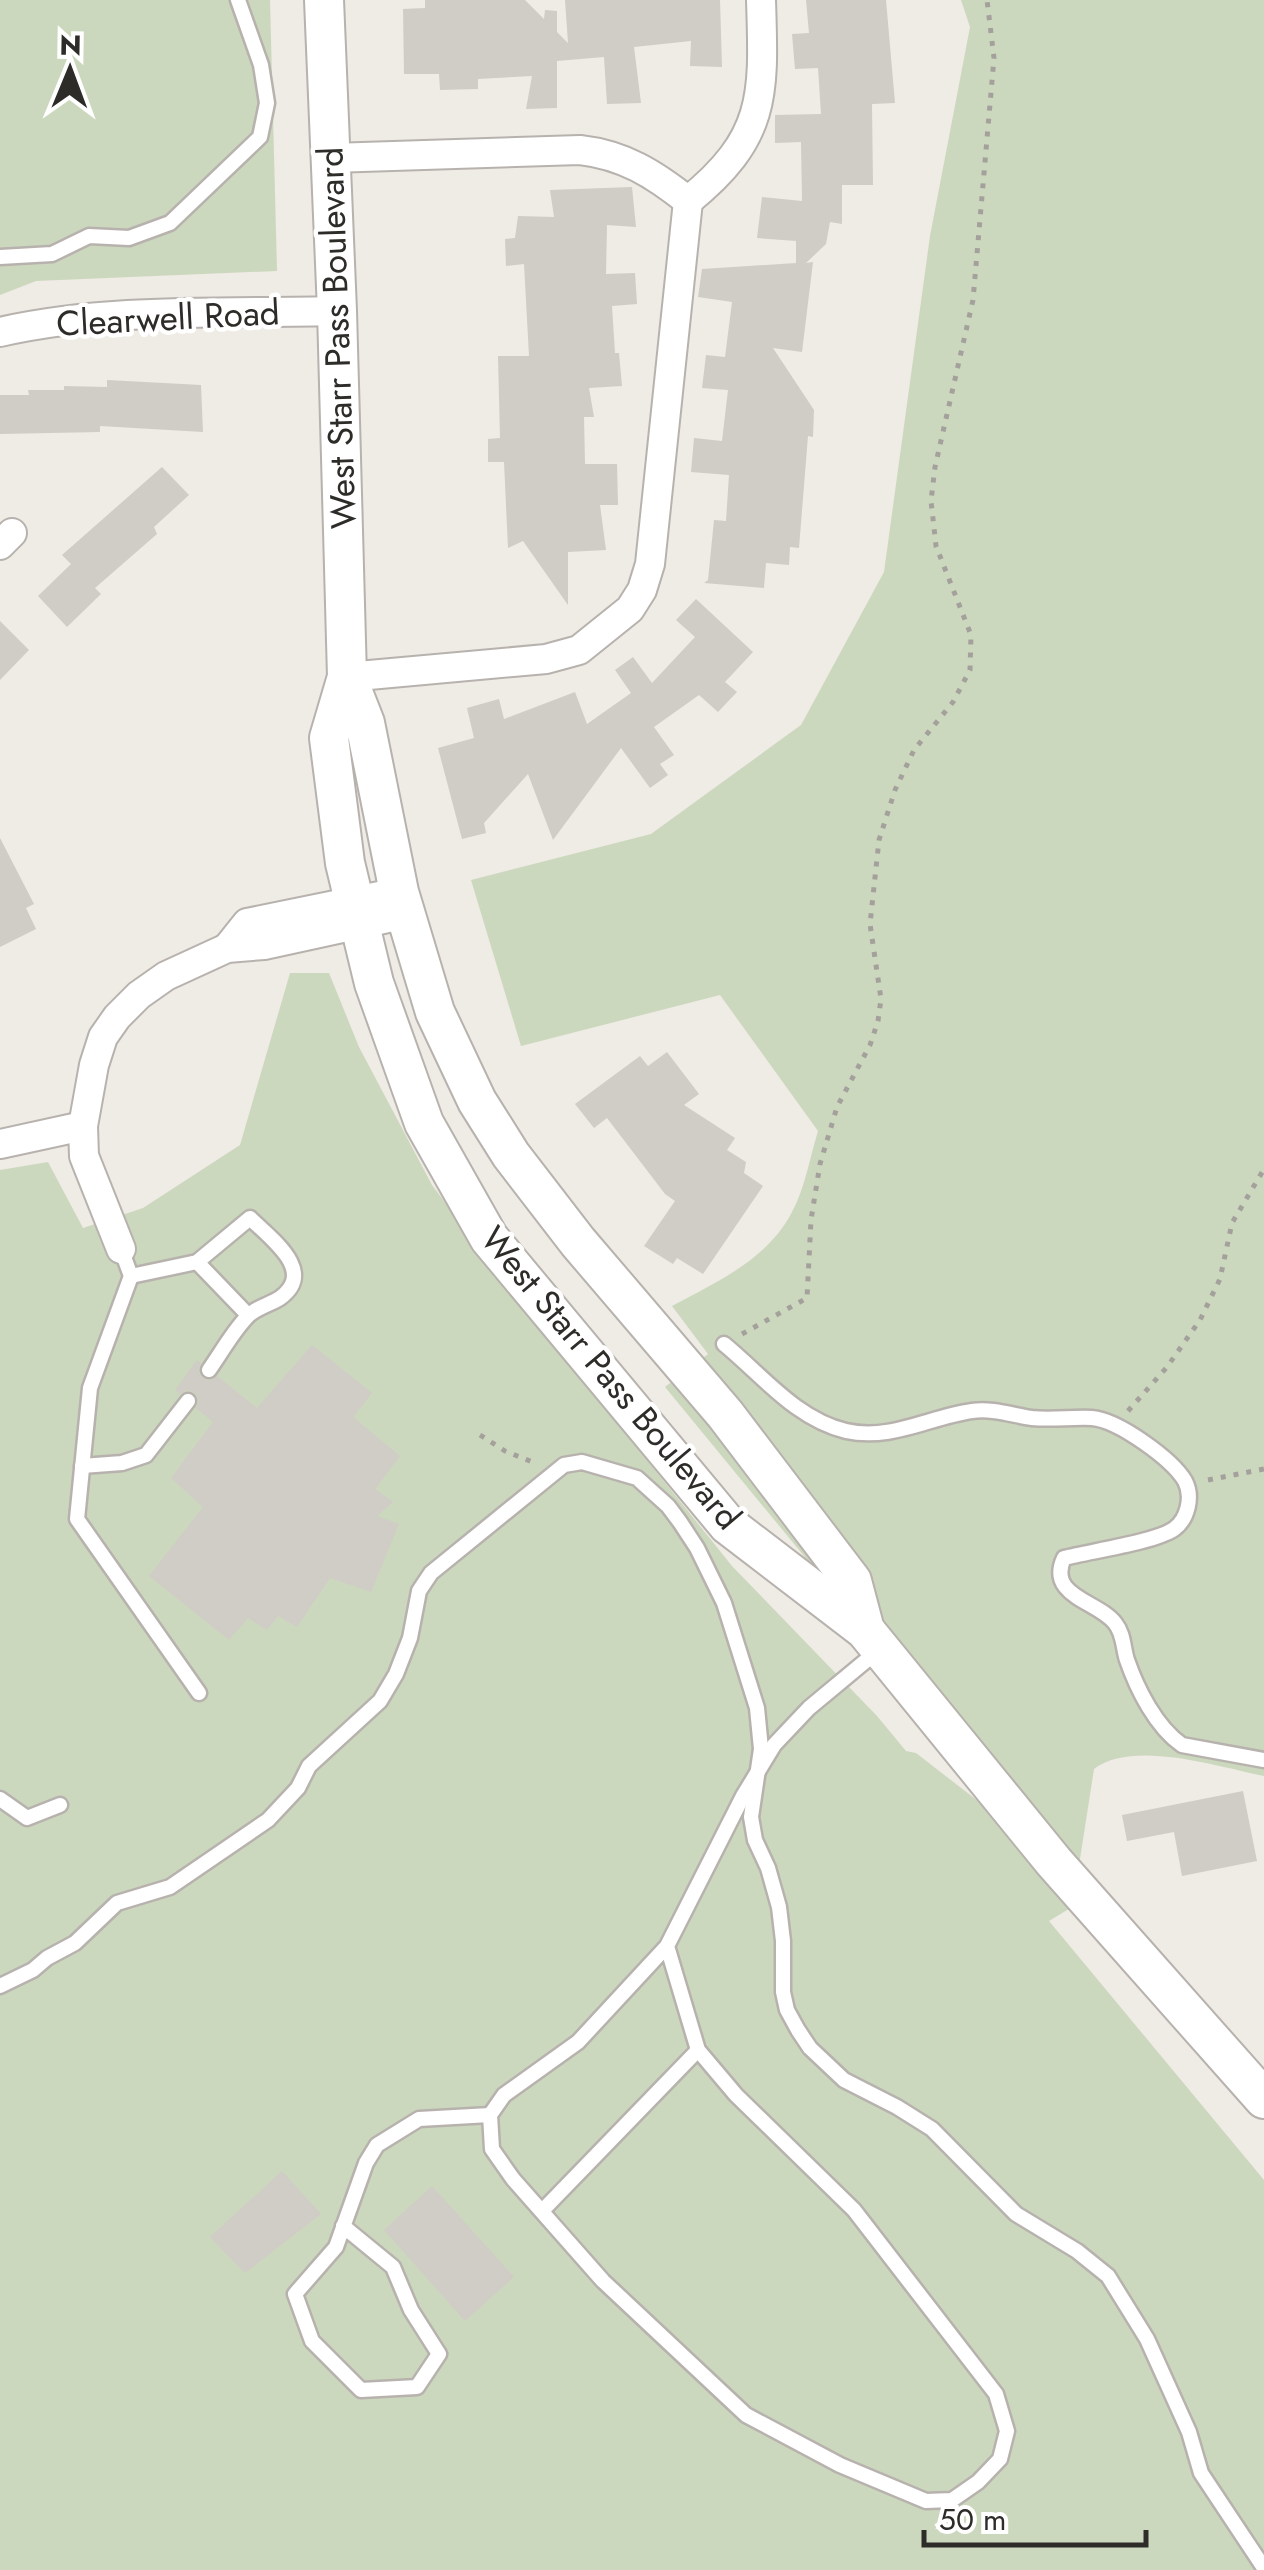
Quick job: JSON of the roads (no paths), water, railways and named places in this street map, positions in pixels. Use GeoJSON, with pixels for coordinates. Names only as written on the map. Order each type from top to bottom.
{"type":"FeatureCollection","features":[{"type":"Feature","properties":{"kind":"street","name":"West Starr Pass Boulevard"},"geometry":{"type":"LineString","coordinates":[[324,0],[348,677],[329,738],[344,863],[395,1048],[424,1123],[489,1238],[728,1525],[873,1639],[1054,1862],[1264,2100]]}},
{"type":"Feature","properties":{"kind":"street"},"geometry":{"type":"LineString","coordinates":[[348,677],[546,659],[579,650],[630,608],[642,590],[650,564],[688,201],[712,181],[744,144],[758,110],[763,66],[761,0]]}},
{"type":"Feature","properties":{"kind":"street"},"geometry":{"type":"LineString","coordinates":[[330,158],[580,150],[608,153],[652,172],[688,201]]}},
{"type":"Feature","properties":{"kind":"street","name":"Clearwell Road"},"geometry":{"type":"LineString","coordinates":[[0,332],[54,320],[114,316],[338,311]]}},
{"type":"Feature","properties":{"kind":"street","name":"West Starr Pass Boulevard"},"geometry":{"type":"LineString","coordinates":[[348,677],[366,723],[402,903],[434,1012],[478,1101],[511,1155],[578,1242],[725,1414],[852,1581],[873,1639]]}},
{"type":"Feature","properties":{"kind":"street"},"geometry":{"type":"LineString","coordinates":[[121,1249],[84,1156],[83,1126],[94,1064],[103,1037],[117,1017],[166,976],[227,948],[247,923],[357,913],[402,903]]}},
{"type":"Feature","properties":{"kind":"street"},"geometry":{"type":"LineString","coordinates":[[0,1144],[83,1126]]}},
{"type":"Feature","properties":{"kind":"lane"},"geometry":{"type":"LineString","coordinates":[[0,257],[52,254],[89,236],[130,238],[154,231],[178,216],[260,137],[268,103],[262,65],[238,0]]}},
{"type":"Feature","properties":{"kind":"lane"},"geometry":{"type":"LineString","coordinates":[[132,1276],[196,1262],[250,1218],[288,1256],[295,1268],[294,1281],[282,1296],[248,1315],[209,1370]]}},
{"type":"Feature","properties":{"kind":"lane"},"geometry":{"type":"LineString","coordinates":[[121,1249],[132,1276],[90,1388],[77,1520],[199,1693]]}},
{"type":"Feature","properties":{"kind":"lane"},"geometry":{"type":"LineString","coordinates":[[196,1262],[248,1315]]}},
{"type":"Feature","properties":{"kind":"lane"},"geometry":{"type":"LineString","coordinates":[[724,1344],[800,1411],[847,1431],[870,1435],[988,1410],[1034,1418],[1094,1418],[1115,1425],[1175,1469],[1187,1484],[1190,1501],[1175,1528],[1154,1537],[1064,1558],[1061,1579],[1067,1591],[1114,1620],[1142,1692],[1172,1738],[1182,1744],[1264,1760]]}},
{"type":"Feature","properties":{"kind":"lane"},"geometry":{"type":"LineString","coordinates":[[82,1466],[122,1462],[146,1454],[188,1401]]}},
{"type":"Feature","properties":{"kind":"lane"},"geometry":{"type":"LineString","coordinates":[[0,1986],[75,1943],[117,1903],[170,1888],[268,1820],[298,1788],[309,1766],[380,1701],[396,1674],[410,1638],[420,1591],[432,1573],[564,1465],[582,1462],[636,1478],[668,1506],[697,1548],[724,1603],[758,1708],[761,1749],[751,1817],[755,1840],[768,1868],[784,1940],[782,1992],[798,2030],[810,2048],[844,2080],[932,2129],[1016,2214],[1077,2251],[1108,2276],[1160,2368],[1190,2432],[1201,2473],[1264,2568]]}},
{"type":"Feature","properties":{"kind":"lane"},"geometry":{"type":"LineString","coordinates":[[668,1946],[698,2050],[736,2095],[854,2210],[996,2394],[1007,2430],[1000,2460],[952,2500],[926,2501],[840,2465],[746,2415],[602,2281],[492,2149],[490,2115],[504,2095],[578,2042],[668,1946],[774,1745],[873,1639]]}},
{"type":"Feature","properties":{"kind":"lane"},"geometry":{"type":"LineString","coordinates":[[0,1800],[27,1818],[60,1805]]}},
{"type":"Feature","properties":{"kind":"lane"},"geometry":{"type":"LineString","coordinates":[[542,2211],[698,2050]]}},
{"type":"Feature","properties":{"kind":"lane"},"geometry":{"type":"LineString","coordinates":[[344,2226],[393,2267],[411,2310],[439,2354],[417,2387],[361,2390],[312,2341],[295,2294],[336,2247],[366,2163],[377,2145],[418,2119],[490,2115]]}}]}
